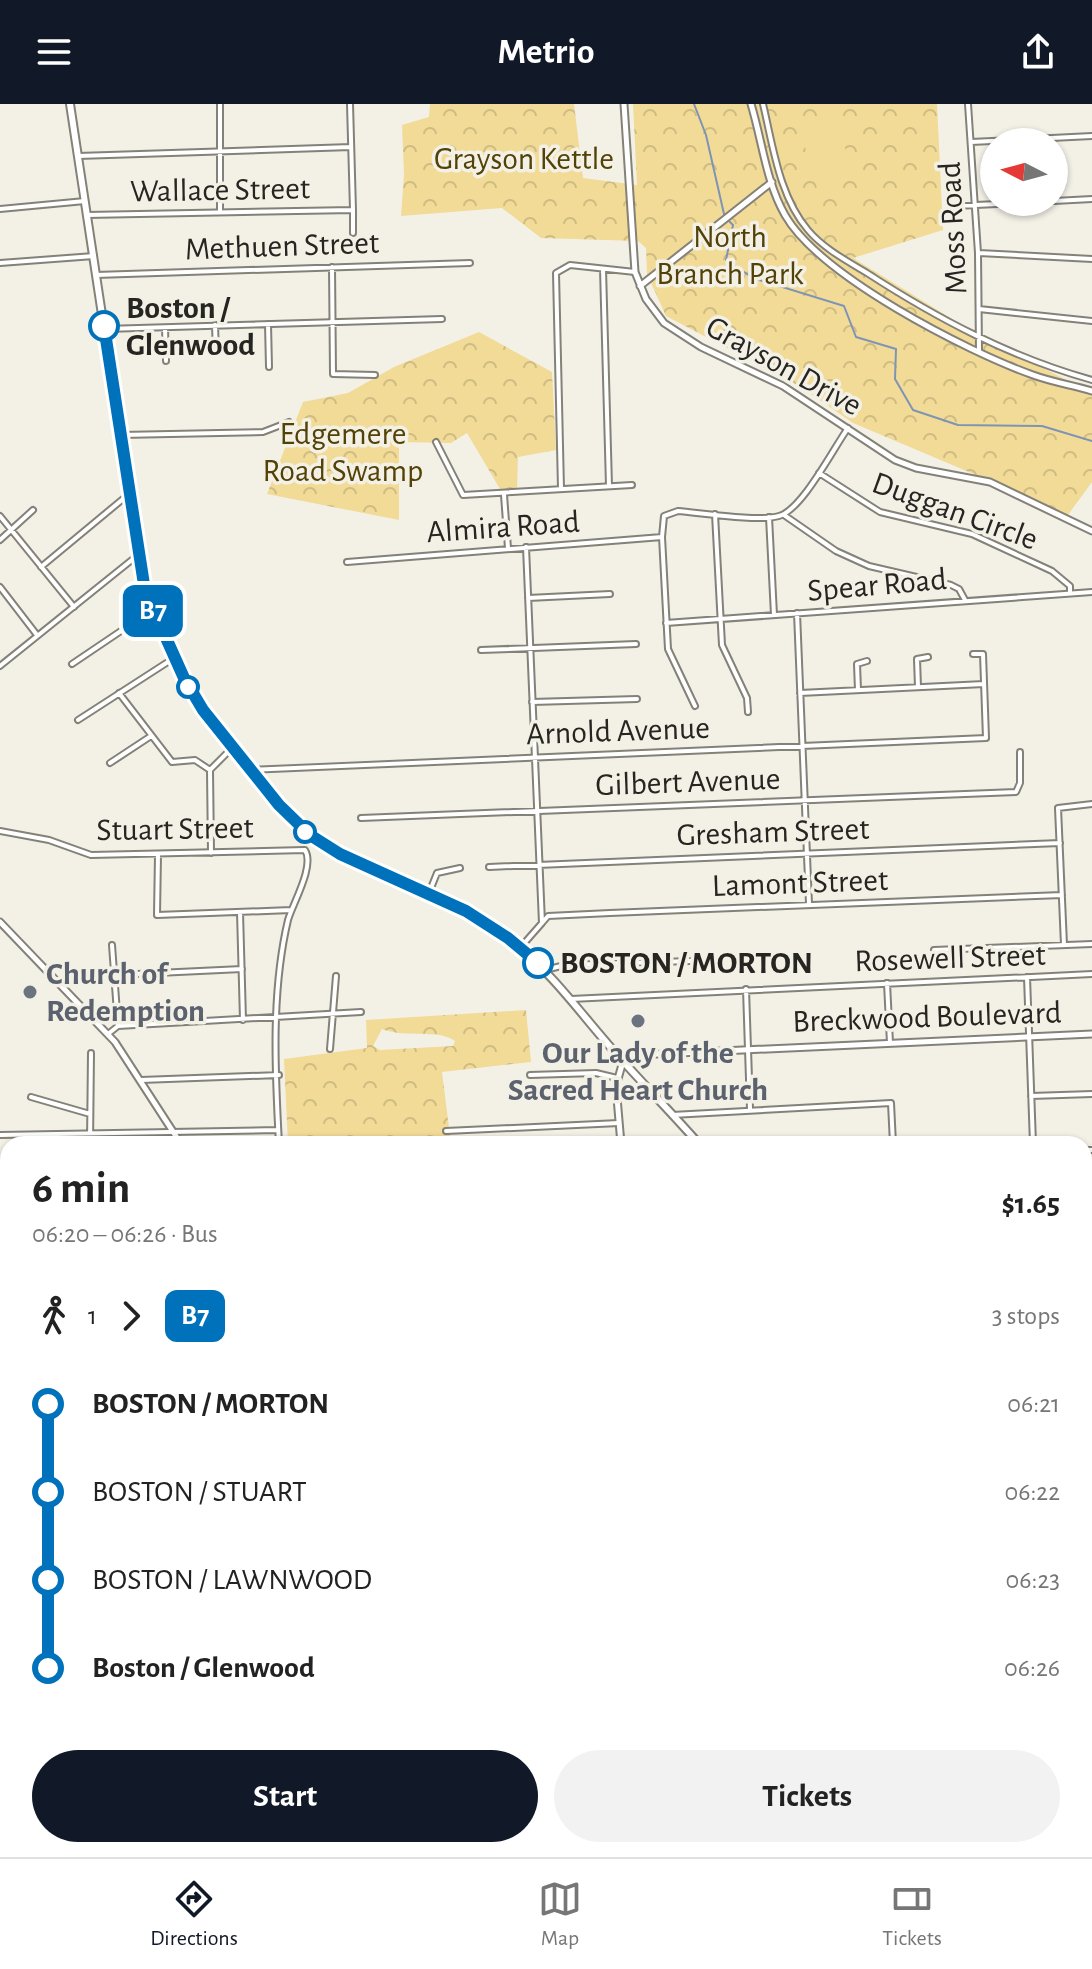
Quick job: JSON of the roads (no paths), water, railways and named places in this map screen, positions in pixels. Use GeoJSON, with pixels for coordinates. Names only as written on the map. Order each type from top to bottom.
{"type":"FeatureCollection","features":[{"type":"Feature","properties":{"kind":"main road"},"geometry":{"type":"LineString","coordinates":[[70,104],[138,555],[152,610],[201,706],[291,819],[318,841],[473,915],[520,948],[545,970],[692,1136]]}},
{"type":"Feature","properties":{"kind":"street"},"geometry":{"type":"LineString","coordinates":[[220,104],[220,212]]}},
{"type":"Feature","properties":{"kind":"street","name":"Wallace Street"},"geometry":{"type":"LineString","coordinates":[[350,104],[353,233]]}},
{"type":"Feature","properties":{"kind":"street","name":"Grayson Drive"},"geometry":{"type":"LineString","coordinates":[[624,104],[635,272],[655,312],[674,331],[783,386],[907,465],[990,482],[1092,531]]}},
{"type":"Feature","properties":{"kind":"street"},"geometry":{"type":"LineString","coordinates":[[751,104],[772,182],[786,216],[817,254],[916,318],[979,351],[1034,375],[1092,391]]}},
{"type":"Feature","properties":{"kind":"street"},"geometry":{"type":"LineString","coordinates":[[763,104],[781,177],[808,230],[878,281],[979,339],[1044,366],[1092,380]]}},
{"type":"Feature","properties":{"kind":"street","name":"Moss Road"},"geometry":{"type":"LineString","coordinates":[[968,104],[978,253],[979,351]]}},
{"type":"Feature","properties":{"kind":"street"},"geometry":{"type":"LineString","coordinates":[[970,142],[1092,136]]}},
{"type":"Feature","properties":{"kind":"street"},"geometry":{"type":"LineString","coordinates":[[78,156],[351,147]]}},
{"type":"Feature","properties":{"kind":"street"},"geometry":{"type":"LineString","coordinates":[[640,286],[772,182]]}},
{"type":"Feature","properties":{"kind":"street"},"geometry":{"type":"LineString","coordinates":[[1068,200],[1092,199]]}},
{"type":"Feature","properties":{"kind":"street"},"geometry":{"type":"LineString","coordinates":[[0,209],[85,201]]}},
{"type":"Feature","properties":{"kind":"street"},"geometry":{"type":"LineString","coordinates":[[955,206],[980,206]]}},
{"type":"Feature","properties":{"kind":"street","name":"Wallace Street"},"geometry":{"type":"LineString","coordinates":[[87,215],[353,210]]}},
{"type":"Feature","properties":{"kind":"street"},"geometry":{"type":"LineString","coordinates":[[978,253],[1092,259]]}},
{"type":"Feature","properties":{"kind":"street"},"geometry":{"type":"LineString","coordinates":[[0,263],[94,256]]}},
{"type":"Feature","properties":{"kind":"street","name":"Methuen Street"},"geometry":{"type":"LineString","coordinates":[[96,275],[470,263]]}},
{"type":"Feature","properties":{"kind":"street"},"geometry":{"type":"LineString","coordinates":[[561,489],[556,278],[559,269],[570,265],[635,272]]}},
{"type":"Feature","properties":{"kind":"street"},"geometry":{"type":"LineString","coordinates":[[332,267],[333,374],[375,375]]}},
{"type":"Feature","properties":{"kind":"street"},"geometry":{"type":"LineString","coordinates":[[603,269],[609,486]]}},
{"type":"Feature","properties":{"kind":"street"},"geometry":{"type":"LineString","coordinates":[[979,309],[1092,321]]}},
{"type":"Feature","properties":{"kind":"street"},"geometry":{"type":"LineString","coordinates":[[105,329],[442,319]]}},
{"type":"Feature","properties":{"kind":"street"},"geometry":{"type":"LineString","coordinates":[[268,324],[269,367]]}},
{"type":"Feature","properties":{"kind":"street"},"geometry":{"type":"LineString","coordinates":[[215,325],[216,353]]}},
{"type":"Feature","properties":{"kind":"street"},"geometry":{"type":"LineString","coordinates":[[165,327],[166,361]]}},
{"type":"Feature","properties":{"kind":"street"},"geometry":{"type":"LineString","coordinates":[[120,435],[263,432],[289,422]]}},
{"type":"Feature","properties":{"kind":"street"},"geometry":{"type":"LineString","coordinates":[[695,706],[670,656],[663,519],[672,511],[769,517],[783,515],[791,510],[819,473],[848,428]]}},
{"type":"Feature","properties":{"kind":"street"},"geometry":{"type":"LineString","coordinates":[[436,442],[463,495],[504,495],[632,485]]}},
{"type":"Feature","properties":{"kind":"street","name":"Duggan Circle"},"geometry":{"type":"LineString","coordinates":[[819,473],[885,514],[964,531],[1036,562],[1065,579],[1070,585],[1070,593]]}},
{"type":"Feature","properties":{"kind":"street"},"geometry":{"type":"LineString","coordinates":[[41,567],[129,494]]}},
{"type":"Feature","properties":{"kind":"street"},"geometry":{"type":"LineString","coordinates":[[504,495],[508,548]]}},
{"type":"Feature","properties":{"kind":"street"},"geometry":{"type":"LineString","coordinates":[[0,540],[33,510]]}},
{"type":"Feature","properties":{"kind":"street"},"geometry":{"type":"LineString","coordinates":[[715,514],[722,645],[747,698],[748,712]]}},
{"type":"Feature","properties":{"kind":"street"},"geometry":{"type":"LineString","coordinates":[[783,515],[846,556],[885,572],[951,585],[959,589],[965,600]]}},
{"type":"Feature","properties":{"kind":"street"},"geometry":{"type":"LineString","coordinates":[[0,516],[74,607]]}},
{"type":"Feature","properties":{"kind":"street"},"geometry":{"type":"LineString","coordinates":[[769,517],[774,615]]}},
{"type":"Feature","properties":{"kind":"street","name":"Almira Road"},"geometry":{"type":"LineString","coordinates":[[347,562],[662,537]]}},
{"type":"Feature","properties":{"kind":"street"},"geometry":{"type":"LineString","coordinates":[[520,948],[542,923],[526,547]]}},
{"type":"Feature","properties":{"kind":"street"},"geometry":{"type":"LineString","coordinates":[[0,666],[138,555]]}},
{"type":"Feature","properties":{"kind":"street"},"geometry":{"type":"LineString","coordinates":[[0,587],[37,635]]}},
{"type":"Feature","properties":{"kind":"street","name":"Spear Road"},"geometry":{"type":"LineString","coordinates":[[666,623],[1092,592]]}},
{"type":"Feature","properties":{"kind":"street"},"geometry":{"type":"LineString","coordinates":[[528,598],[610,594]]}},
{"type":"Feature","properties":{"kind":"street"},"geometry":{"type":"LineString","coordinates":[[72,664],[152,610]]}},
{"type":"Feature","properties":{"kind":"street"},"geometry":{"type":"LineString","coordinates":[[797,613],[809,904]]}},
{"type":"Feature","properties":{"kind":"street"},"geometry":{"type":"LineString","coordinates":[[481,650],[636,644]]}},
{"type":"Feature","properties":{"kind":"street"},"geometry":{"type":"LineString","coordinates":[[800,693],[984,684],[983,654],[973,654]]}},
{"type":"Feature","properties":{"kind":"street"},"geometry":{"type":"LineString","coordinates":[[908,657],[928,657]]}},
{"type":"Feature","properties":{"kind":"street"},"geometry":{"type":"LineString","coordinates":[[918,687],[919,657]]}},
{"type":"Feature","properties":{"kind":"street"},"geometry":{"type":"LineString","coordinates":[[78,720],[174,658]]}},
{"type":"Feature","properties":{"kind":"street"},"geometry":{"type":"LineString","coordinates":[[849,663],[867,661]]}},
{"type":"Feature","properties":{"kind":"street"},"geometry":{"type":"LineString","coordinates":[[858,662],[858,690]]}},
{"type":"Feature","properties":{"kind":"street","name":"Arnold Avenue"},"geometry":{"type":"LineString","coordinates":[[251,770],[986,738],[984,684]]}},
{"type":"Feature","properties":{"kind":"street"},"geometry":{"type":"LineString","coordinates":[[119,693],[172,762],[195,760],[210,770]]}},
{"type":"Feature","properties":{"kind":"street"},"geometry":{"type":"LineString","coordinates":[[532,702],[637,699]]}},
{"type":"Feature","properties":{"kind":"street"},"geometry":{"type":"LineString","coordinates":[[110,763],[151,736]]}},
{"type":"Feature","properties":{"kind":"street"},"geometry":{"type":"LineString","coordinates":[[211,853],[210,770],[233,748]]}},
{"type":"Feature","properties":{"kind":"street","name":"Gilbert Avenue"},"geometry":{"type":"LineString","coordinates":[[361,818],[1016,792],[1020,783],[1020,752]]}},
{"type":"Feature","properties":{"kind":"street"},"geometry":{"type":"LineString","coordinates":[[1064,945],[1059,806],[1092,804]]}},
{"type":"Feature","properties":{"kind":"street","name":"Stuart Street"},"geometry":{"type":"LineString","coordinates":[[0,831],[49,840],[84,854],[306,850],[309,859],[291,910]]}},
{"type":"Feature","properties":{"kind":"street","name":"Gresham Street"},"geometry":{"type":"LineString","coordinates":[[489,867],[1060,843]]}},
{"type":"Feature","properties":{"kind":"street"},"geometry":{"type":"LineString","coordinates":[[158,855],[157,915],[291,910],[279,969],[278,1136]]}},
{"type":"Feature","properties":{"kind":"street"},"geometry":{"type":"LineString","coordinates":[[429,893],[437,873],[460,868]]}},
{"type":"Feature","properties":{"kind":"street","name":"Lamont Street"},"geometry":{"type":"LineString","coordinates":[[542,923],[548,916],[1062,895]]}},
{"type":"Feature","properties":{"kind":"street"},"geometry":{"type":"LineString","coordinates":[[240,912],[243,1020]]}},
{"type":"Feature","properties":{"kind":"street"},"geometry":{"type":"LineString","coordinates":[[0,922],[108,1034],[176,1136]]}},
{"type":"Feature","properties":{"kind":"street"},"geometry":{"type":"LineString","coordinates":[[934,950],[1092,944]]}},
{"type":"Feature","properties":{"kind":"street"},"geometry":{"type":"LineString","coordinates":[[112,945],[118,1026]]}},
{"type":"Feature","properties":{"kind":"street"},"geometry":{"type":"LineString","coordinates":[[545,970],[565,965],[691,961]]}},
{"type":"Feature","properties":{"kind":"street"},"geometry":{"type":"LineString","coordinates":[[115,975],[242,969]]}},
{"type":"Feature","properties":{"kind":"street","name":"Rosewell Street"},"geometry":{"type":"LineString","coordinates":[[570,999],[1092,974]]}},
{"type":"Feature","properties":{"kind":"street"},"geometry":{"type":"LineString","coordinates":[[330,1049],[330,1015],[336,976]]}},
{"type":"Feature","properties":{"kind":"street"},"geometry":{"type":"LineString","coordinates":[[1027,977],[1033,1136]]}},
{"type":"Feature","properties":{"kind":"street"},"geometry":{"type":"LineString","coordinates":[[887,983],[890,1043]]}},
{"type":"Feature","properties":{"kind":"street"},"geometry":{"type":"LineString","coordinates":[[746,989],[750,1109]]}},
{"type":"Feature","properties":{"kind":"street"},"geometry":{"type":"LineString","coordinates":[[108,1034],[118,1026],[361,1012]]}},
{"type":"Feature","properties":{"kind":"street","name":"Breckwood Boulevard"},"geometry":{"type":"LineString","coordinates":[[623,1061],[650,1053],[1092,1034]]}},
{"type":"Feature","properties":{"kind":"street"},"geometry":{"type":"LineString","coordinates":[[91,1053],[90,1114],[93,1134]]}},
{"type":"Feature","properties":{"kind":"street"},"geometry":{"type":"LineString","coordinates":[[620,1136],[617,1078],[623,1061]]}},
{"type":"Feature","properties":{"kind":"street"},"geometry":{"type":"LineString","coordinates":[[530,1075],[596,1073],[617,1078]]}},
{"type":"Feature","properties":{"kind":"street"},"geometry":{"type":"LineString","coordinates":[[141,1080],[279,1075]]}},
{"type":"Feature","properties":{"kind":"street"},"geometry":{"type":"LineString","coordinates":[[1031,1096],[1092,1094]]}},
{"type":"Feature","properties":{"kind":"street"},"geometry":{"type":"LineString","coordinates":[[31,1097],[90,1114]]}},
{"type":"Feature","properties":{"kind":"street"},"geometry":{"type":"LineString","coordinates":[[672,1115],[891,1103],[893,1136]]}},
{"type":"Feature","properties":{"kind":"street"},"geometry":{"type":"LineString","coordinates":[[446,1131],[619,1123]]}},
{"type":"Feature","properties":{"kind":"street"},"geometry":{"type":"LineString","coordinates":[[0,1135],[278,1130]]}},
{"type":"Feature","properties":{"kind":"waterway"},"geometry":{"type":"LineString","coordinates":[[694,104],[706,135],[724,214]]}},
{"type":"Feature","properties":{"kind":"waterway"},"geometry":{"type":"LineString","coordinates":[[729,221],[733,225],[726,260],[753,278],[844,306],[856,337],[896,349],[895,379],[913,410],[958,425],[1042,426],[1092,441]]}},
{"type":"Feature","properties":{"kind":"place","name":"Boston / Glenwood"},"geometry":{"type":"Point","coordinates":[104,326]}},
{"type":"Feature","properties":{"kind":"place","name":"BOSTON / MORTON"},"geometry":{"type":"Point","coordinates":[538,963]}},
{"type":"Feature","properties":{"kind":"place","name":"Church of Redemption"},"geometry":{"type":"Point","coordinates":[30,992]}},
{"type":"Feature","properties":{"kind":"place","name":"Our Lady of the Sacred Heart Church"},"geometry":{"type":"Point","coordinates":[638,1021]}},
{"type":"Feature","properties":{"kind":"park label","name":"Grayson Kettle"},"geometry":{"type":"Point","coordinates":[524,159]}},
{"type":"Feature","properties":{"kind":"park label","name":"North Branch Park"},"geometry":{"type":"Point","coordinates":[730,256]}},
{"type":"Feature","properties":{"kind":"park label","name":"Edgemere Road Swamp"},"geometry":{"type":"Point","coordinates":[343,452]}}]}
